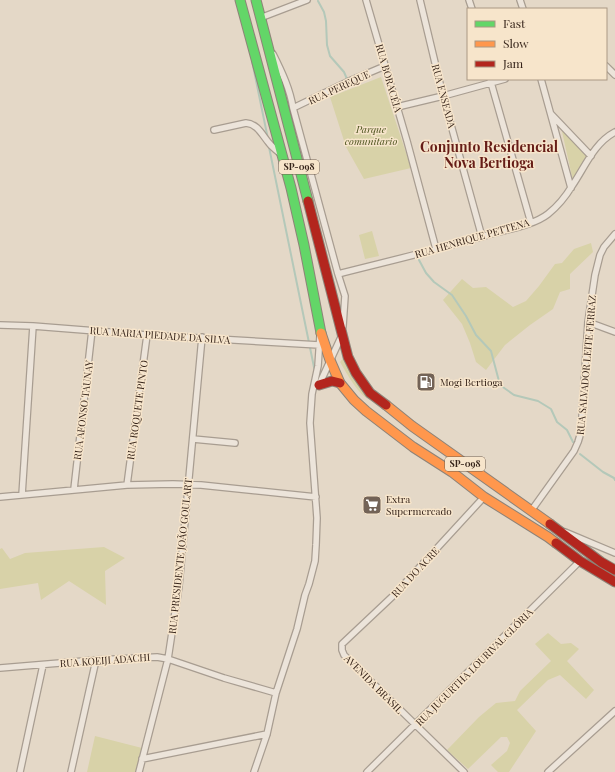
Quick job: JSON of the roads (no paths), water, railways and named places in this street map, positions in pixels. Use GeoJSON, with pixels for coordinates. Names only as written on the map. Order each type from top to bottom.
{"type":"FeatureCollection","features":[{"type":"Feature","properties":{"kind":"main road","name":"SP-098"},"geometry":{"type":"LineString","coordinates":[[240,0],[291,188],[321,332],[330,360],[340,383],[358,405],[413,447],[452,472],[484,497],[548,537],[580,561],[615,582]]}},
{"type":"Feature","properties":{"kind":"main road","name":"SP-098"},"geometry":{"type":"LineString","coordinates":[[256,0],[348,357],[363,384],[370,393],[412,426],[601,562],[615,570]]}},
{"type":"Feature","properties":{"kind":"main road"},"geometry":{"type":"LineString","coordinates":[[319,385],[332,381],[340,383]]}},
{"type":"Feature","properties":{"kind":"main road"},"geometry":{"type":"LineString","coordinates":[[396,434],[410,435],[413,431],[412,426]]}},
{"type":"Feature","properties":{"kind":"street"},"geometry":{"type":"LineString","coordinates":[[260,18],[307,0]]}},
{"type":"Feature","properties":{"kind":"street","name":"RUA BORACÉIA"},"geometry":{"type":"LineString","coordinates":[[366,0],[436,249]]}},
{"type":"Feature","properties":{"kind":"street","name":"RUA ENSEADA"},"geometry":{"type":"LineString","coordinates":[[420,0],[443,96],[482,237]]}},
{"type":"Feature","properties":{"kind":"street"},"geometry":{"type":"LineString","coordinates":[[265,36],[291,94],[293,108],[345,296],[342,334],[319,385],[312,394]]}},
{"type":"Feature","properties":{"kind":"street","name":"RUA PEREQUE"},"geometry":{"type":"LineString","coordinates":[[293,108],[347,82],[385,66]]}},
{"type":"Feature","properties":{"kind":"street"},"geometry":{"type":"LineString","coordinates":[[607,67],[615,75]]}},
{"type":"Feature","properties":{"kind":"street"},"geometry":{"type":"LineString","coordinates":[[541,80],[571,188]]}},
{"type":"Feature","properties":{"kind":"street"},"geometry":{"type":"LineString","coordinates":[[397,108],[443,96],[490,81],[531,223]]}},
{"type":"Feature","properties":{"kind":"street"},"geometry":{"type":"LineString","coordinates":[[551,113],[591,156]]}},
{"type":"Feature","properties":{"kind":"street"},"geometry":{"type":"LineString","coordinates":[[214,130],[246,122],[250,123],[258,128],[267,142],[281,154]]}},
{"type":"Feature","properties":{"kind":"street","name":"RUA HENRIQUE PETTENA"},"geometry":{"type":"LineString","coordinates":[[338,274],[531,223],[557,207],[591,156],[605,139],[615,132]]}},
{"type":"Feature","properties":{"kind":"street","name":"RUA SALVADOR LEITE FERRAZ"},"geometry":{"type":"LineString","coordinates":[[531,511],[574,451],[578,442],[581,432],[588,322],[595,275],[600,255],[604,247],[615,234]]}},
{"type":"Feature","properties":{"kind":"street"},"geometry":{"type":"LineString","coordinates":[[588,322],[615,332]]}},
{"type":"Feature","properties":{"kind":"street","name":"RUA MARIA PIEDADE DA SILVA"},"geometry":{"type":"LineString","coordinates":[[0,325],[319,345]]}},
{"type":"Feature","properties":{"kind":"street"},"geometry":{"type":"LineString","coordinates":[[22,495],[33,326]]}},
{"type":"Feature","properties":{"kind":"street","name":"RUA AFONSO TAUNAY"},"geometry":{"type":"LineString","coordinates":[[74,489],[92,330]]}},
{"type":"Feature","properties":{"kind":"street"},"geometry":{"type":"LineString","coordinates":[[254,772],[267,734],[276,693],[297,629],[315,561],[317,533],[316,497],[310,423],[312,394],[318,366],[321,332]]}},
{"type":"Feature","properties":{"kind":"street","name":"RUA ROQUETE PINTO"},"geometry":{"type":"LineString","coordinates":[[127,485],[147,334]]}},
{"type":"Feature","properties":{"kind":"street","name":"RUA PRESIDENTE JOÃO GOULART"},"geometry":{"type":"LineString","coordinates":[[139,772],[168,659],[179,586],[202,337]]}},
{"type":"Feature","properties":{"kind":"street"},"geometry":{"type":"LineString","coordinates":[[193,439],[235,443]]}},
{"type":"Feature","properties":{"kind":"street"},"geometry":{"type":"LineString","coordinates":[[0,497],[127,485],[188,484],[316,497]]}},
{"type":"Feature","properties":{"kind":"street","name":"RUA DO ACRE"},"geometry":{"type":"LineString","coordinates":[[342,644],[394,595],[484,497]]}},
{"type":"Feature","properties":{"kind":"street"},"geometry":{"type":"LineString","coordinates":[[555,528],[615,553]]}},
{"type":"Feature","properties":{"kind":"street","name":"RUA JUGURTHA LOURIVAL GLÓRIA"},"geometry":{"type":"LineString","coordinates":[[368,772],[580,561]]}},
{"type":"Feature","properties":{"kind":"street","name":"AVENIDA BRASIL"},"geometry":{"type":"LineString","coordinates":[[342,644],[344,655],[464,772]]}},
{"type":"Feature","properties":{"kind":"street","name":"RUA KOEIJI ADACHI"},"geometry":{"type":"LineString","coordinates":[[0,668],[96,660],[162,657],[224,678],[276,693]]}},
{"type":"Feature","properties":{"kind":"street"},"geometry":{"type":"LineString","coordinates":[[71,772],[96,660]]}},
{"type":"Feature","properties":{"kind":"street"},"geometry":{"type":"LineString","coordinates":[[20,772],[43,665]]}},
{"type":"Feature","properties":{"kind":"street"},"geometry":{"type":"LineString","coordinates":[[548,772],[615,711]]}},
{"type":"Feature","properties":{"kind":"street"},"geometry":{"type":"LineString","coordinates":[[142,759],[267,734]]}},
{"type":"Feature","properties":{"kind":"waterway"},"geometry":{"type":"LineString","coordinates":[[318,1],[324,12],[326,21],[327,45],[330,56],[344,72],[347,79]]}},
{"type":"Feature","properties":{"kind":"waterway"},"geometry":{"type":"LineString","coordinates":[[252,61],[268,139]]}},
{"type":"Feature","properties":{"kind":"waterway"},"geometry":{"type":"LineString","coordinates":[[269,147],[315,372]]}},
{"type":"Feature","properties":{"kind":"waterway"},"geometry":{"type":"LineString","coordinates":[[419,260],[426,273],[434,282],[452,295],[466,316],[476,335],[491,351],[500,385],[514,395],[538,401],[551,409],[557,422],[567,430],[573,442]]}},
{"type":"Feature","properties":{"kind":"waterway"},"geometry":{"type":"LineString","coordinates":[[580,454],[615,480]]}},
{"type":"Feature","properties":{"kind":"place","name":"Mogi Bertioga"},"geometry":{"type":"Point","coordinates":[426,382]}},
{"type":"Feature","properties":{"kind":"place","name":"Extra Supermercado"},"geometry":{"type":"Point","coordinates":[372,505]}},
{"type":"Feature","properties":{"kind":"district","name":"Conjunto Residencial Nova Bertioga"},"geometry":{"type":"Point","coordinates":[489,156]}},
{"type":"Feature","properties":{"kind":"park label","name":"Parque comunitario"},"geometry":{"type":"Point","coordinates":[371,134]}}]}
